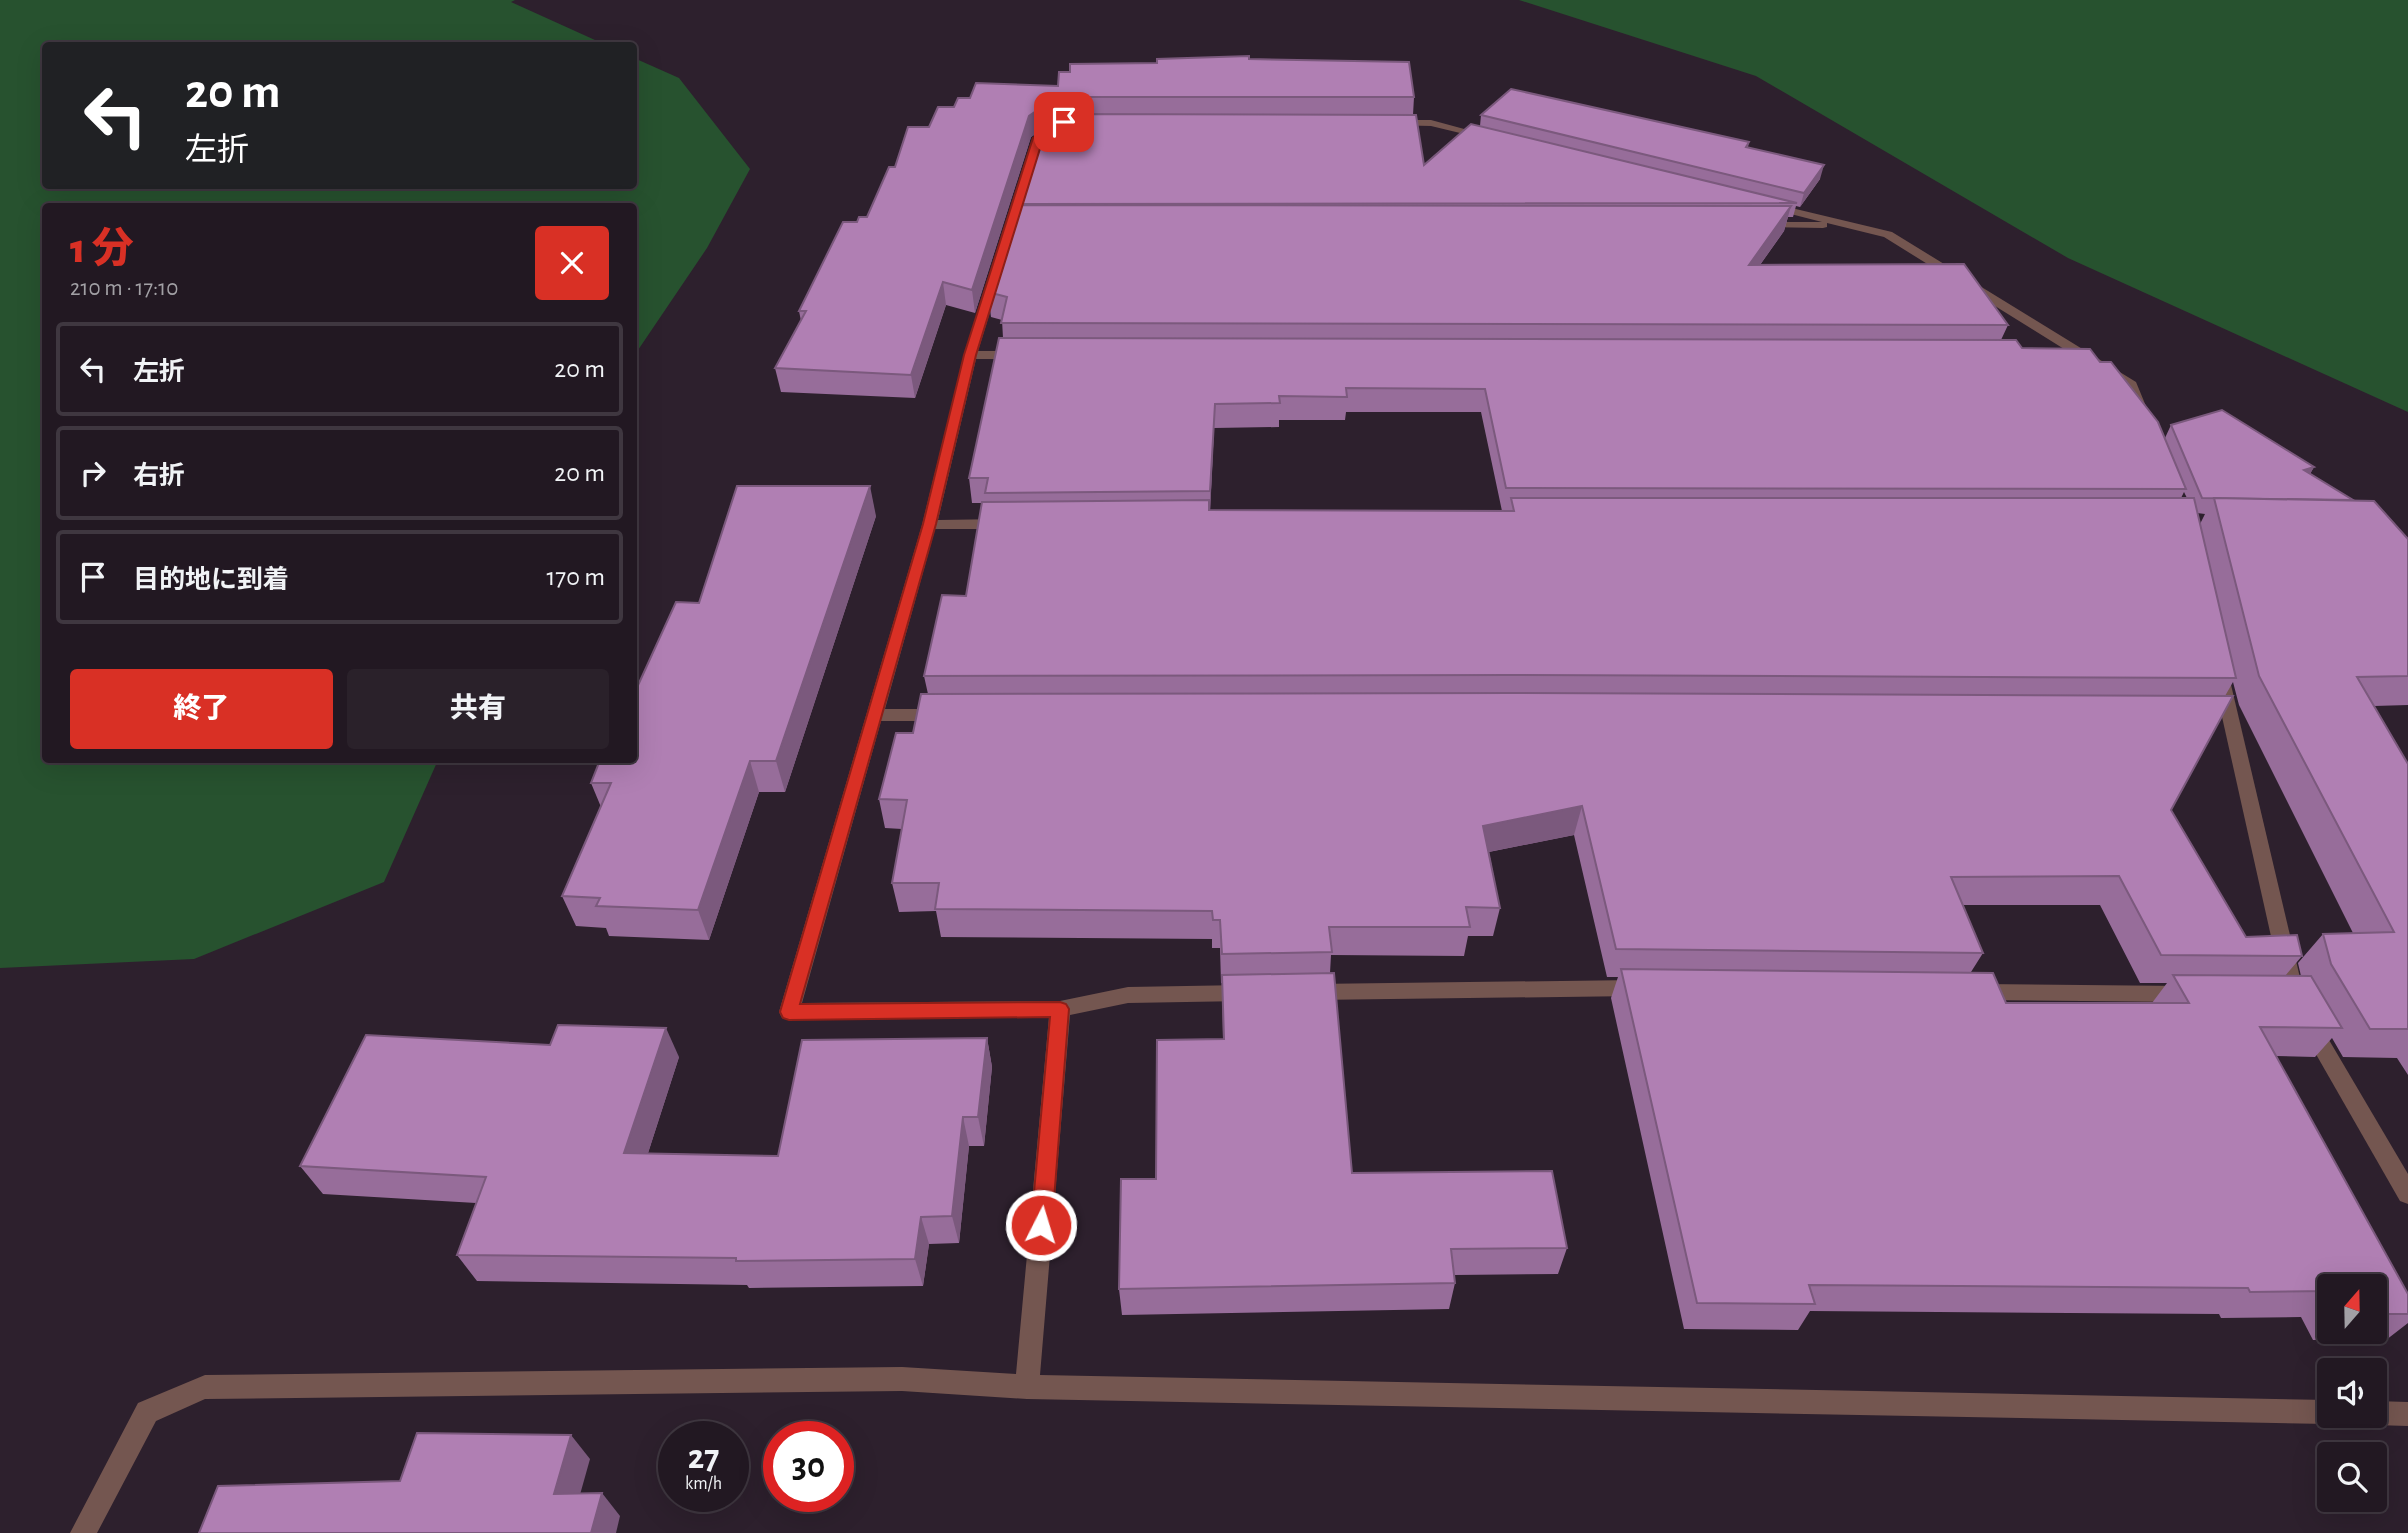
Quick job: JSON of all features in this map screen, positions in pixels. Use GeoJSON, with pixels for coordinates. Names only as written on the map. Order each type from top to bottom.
{"type":"FeatureCollection","features":[{"type":"Feature","properties":{"kind":"street"},"geometry":{"type":"LineString","coordinates":[[1078,122],[1064,122],[1038,138],[1018,224],[970,355],[929,524],[789,1012],[1060,1009],[1128,995],[1264,993]]}},
{"type":"Feature","properties":{"kind":"street"},"geometry":{"type":"LineString","coordinates":[[1382,123],[1431,123],[1499,140]]}},
{"type":"Feature","properties":{"kind":"street"},"geometry":{"type":"LineString","coordinates":[[1756,202],[1888,234],[2131,385],[2146,422]]}},
{"type":"Feature","properties":{"kind":"street"},"geometry":{"type":"LineString","coordinates":[[1755,225],[1851,225]]}},
{"type":"Feature","properties":{"kind":"street"},"geometry":{"type":"LineString","coordinates":[[970,355],[1040,355]]}},
{"type":"Feature","properties":{"kind":"street"},"geometry":{"type":"LineString","coordinates":[[2055,357],[2083,357]]}},
{"type":"Feature","properties":{"kind":"street"},"geometry":{"type":"LineString","coordinates":[[929,524],[1012,524]]}},
{"type":"Feature","properties":{"kind":"street"},"geometry":{"type":"LineString","coordinates":[[2218,664],[2223,716],[2294,1004],[2408,1194]]}},
{"type":"Feature","properties":{"kind":"street"},"geometry":{"type":"LineString","coordinates":[[875,715],[957,715]]}},
{"type":"Feature","properties":{"kind":"street"},"geometry":{"type":"LineString","coordinates":[[1292,992],[1649,988]]}},
{"type":"Feature","properties":{"kind":"street"},"geometry":{"type":"LineString","coordinates":[[1957,991],[2209,994]]}},
{"type":"Feature","properties":{"kind":"street"},"geometry":{"type":"LineString","coordinates":[[1027,1387],[1060,1009]]}},
{"type":"Feature","properties":{"kind":"street"},"geometry":{"type":"LineString","coordinates":[[83,1533],[147,1412],[205,1387],[902,1379],[1027,1387],[2317,1412]]}},
{"type":"Feature","properties":{"kind":"street"},"geometry":{"type":"LineString","coordinates":[[2387,1413],[2408,1414]]}},
{"type":"Feature","properties":{"kind":"green space"},"geometry":{"type":"Polygon","coordinates":[[[0,0],[515,0],[511,2],[599,42],[42,42],[42,189],[637,189],[637,59],[679,78],[750,169],[707,248],[637,352],[637,203],[42,203],[42,763],[437,763],[384,882],[194,959],[0,968],[0,0]]]}},
{"type":"Feature","properties":{"kind":"green space"},"geometry":{"type":"Polygon","coordinates":[[[1519,0],[2408,0],[2408,412],[2068,258],[1756,76],[1519,0]]]}},
{"type":"Feature","properties":{"kind":"building"},"geometry":{"type":"Polygon","coordinates":[[[1249,56],[1249,59],[1409,62],[1414,97],[1057,97],[1029,116],[972,290],[943,282],[911,375],[775,368],[806,311],[799,311],[843,222],[857,222],[859,217],[867,217],[889,167],[895,167],[908,127],[929,127],[938,107],[954,107],[958,98],[970,98],[976,83],[1058,86],[1059,72],[1070,72],[1070,64],[1157,63],[1157,59],[1249,56]]]}},
{"type":"Feature","properties":{"kind":"building"},"geometry":{"type":"Polygon","coordinates":[[[1511,89],[1749,142],[1746,147],[1824,165],[1804,193],[1481,115],[1511,89]]]}},
{"type":"Feature","properties":{"kind":"building"},"geometry":{"type":"Polygon","coordinates":[[[1066,114],[1416,115],[1424,165],[1471,124],[1797,203],[1020,204],[1044,128],[1066,114]]]}},
{"type":"Feature","properties":{"kind":"building"},"geometry":{"type":"Polygon","coordinates":[[[1016,205],[1791,206],[1749,265],[1964,264],[2008,325],[1001,323],[1007,297],[988,292],[1016,205]]]}},
{"type":"Feature","properties":{"kind":"building"},"geometry":{"type":"Polygon","coordinates":[[[999,338],[2016,340],[2022,348],[2090,349],[2100,362],[2111,362],[2158,422],[2186,489],[1506,488],[1485,389],[1346,388],[1347,397],[1279,396],[1280,403],[1215,404],[1210,491],[985,493],[988,478],[969,478],[999,338]]]}},
{"type":"Feature","properties":{"kind":"building"},"geometry":{"type":"Polygon","coordinates":[[[2222,410],[2314,467],[2304,470],[2353,500],[2202,498],[2171,425],[2222,410]]]}},
{"type":"Feature","properties":{"kind":"building"},"geometry":{"type":"Polygon","coordinates":[[[737,486],[870,486],[776,761],[750,761],[698,910],[596,906],[600,898],[562,896],[611,783],[591,783],[599,763],[637,763],[637,687],[676,602],[699,603],[737,486]]]}},
{"type":"Feature","properties":{"kind":"building"},"geometry":{"type":"Polygon","coordinates":[[[1511,498],[2194,498],[2236,678],[924,676],[942,595],[966,596],[982,502],[1209,500],[1209,510],[1514,511],[1511,498]]]}},
{"type":"Feature","properties":{"kind":"building"},"geometry":{"type":"Polygon","coordinates":[[[2214,498],[2374,501],[2408,539],[2408,676],[2357,677],[2408,764],[2408,1029],[2370,1029],[2331,964],[2323,934],[2394,932],[2259,676],[2214,498]]]}},
{"type":"Feature","properties":{"kind":"building"},"geometry":{"type":"Polygon","coordinates":[[[921,694],[2233,696],[2171,810],[2246,937],[2297,935],[2302,956],[2161,955],[2119,876],[1951,877],[1983,953],[1616,949],[1582,806],[1483,826],[1500,908],[1466,907],[1470,927],[1329,927],[1332,952],[1222,954],[1220,920],[1213,920],[1212,911],[935,909],[939,883],[892,883],[907,800],[879,799],[896,733],[913,733],[921,694]]]}},
{"type":"Feature","properties":{"kind":"building"},"geometry":{"type":"Polygon","coordinates":[[[1621,969],[1993,973],[2006,1003],[2189,1003],[2173,975],[2311,976],[2342,1028],[2260,1027],[2408,1294],[2408,1314],[2387,1314],[2387,1274],[2317,1274],[2317,1291],[2250,1292],[2248,1288],[1809,1285],[1815,1304],[1697,1303],[1621,969]]]}},
{"type":"Feature","properties":{"kind":"building"},"geometry":{"type":"Polygon","coordinates":[[[1334,973],[1352,1173],[1552,1171],[1567,1248],[1451,1249],[1455,1283],[1119,1289],[1121,1179],[1156,1179],[1157,1040],[1224,1039],[1222,975],[1334,973]]]}},
{"type":"Feature","properties":{"kind":"building"},"geometry":{"type":"Polygon","coordinates":[[[558,1025],[666,1028],[624,1153],[778,1156],[802,1040],[987,1038],[978,1117],[963,1117],[952,1216],[921,1217],[915,1259],[736,1261],[736,1258],[457,1255],[486,1177],[300,1166],[366,1035],[550,1045],[558,1025]]]}},
{"type":"Feature","properties":{"kind":"building"},"geometry":{"type":"Polygon","coordinates":[[[417,1433],[571,1435],[554,1494],[602,1493],[591,1533],[199,1533],[218,1486],[400,1481],[417,1433]]]}},
{"type":"Feature","properties":{"kind":"route"},"geometry":{"type":"LineString","coordinates":[[1041,1225],[1060,1009],[789,1012],[929,524],[970,355],[1038,138],[1064,122]]}}]}
